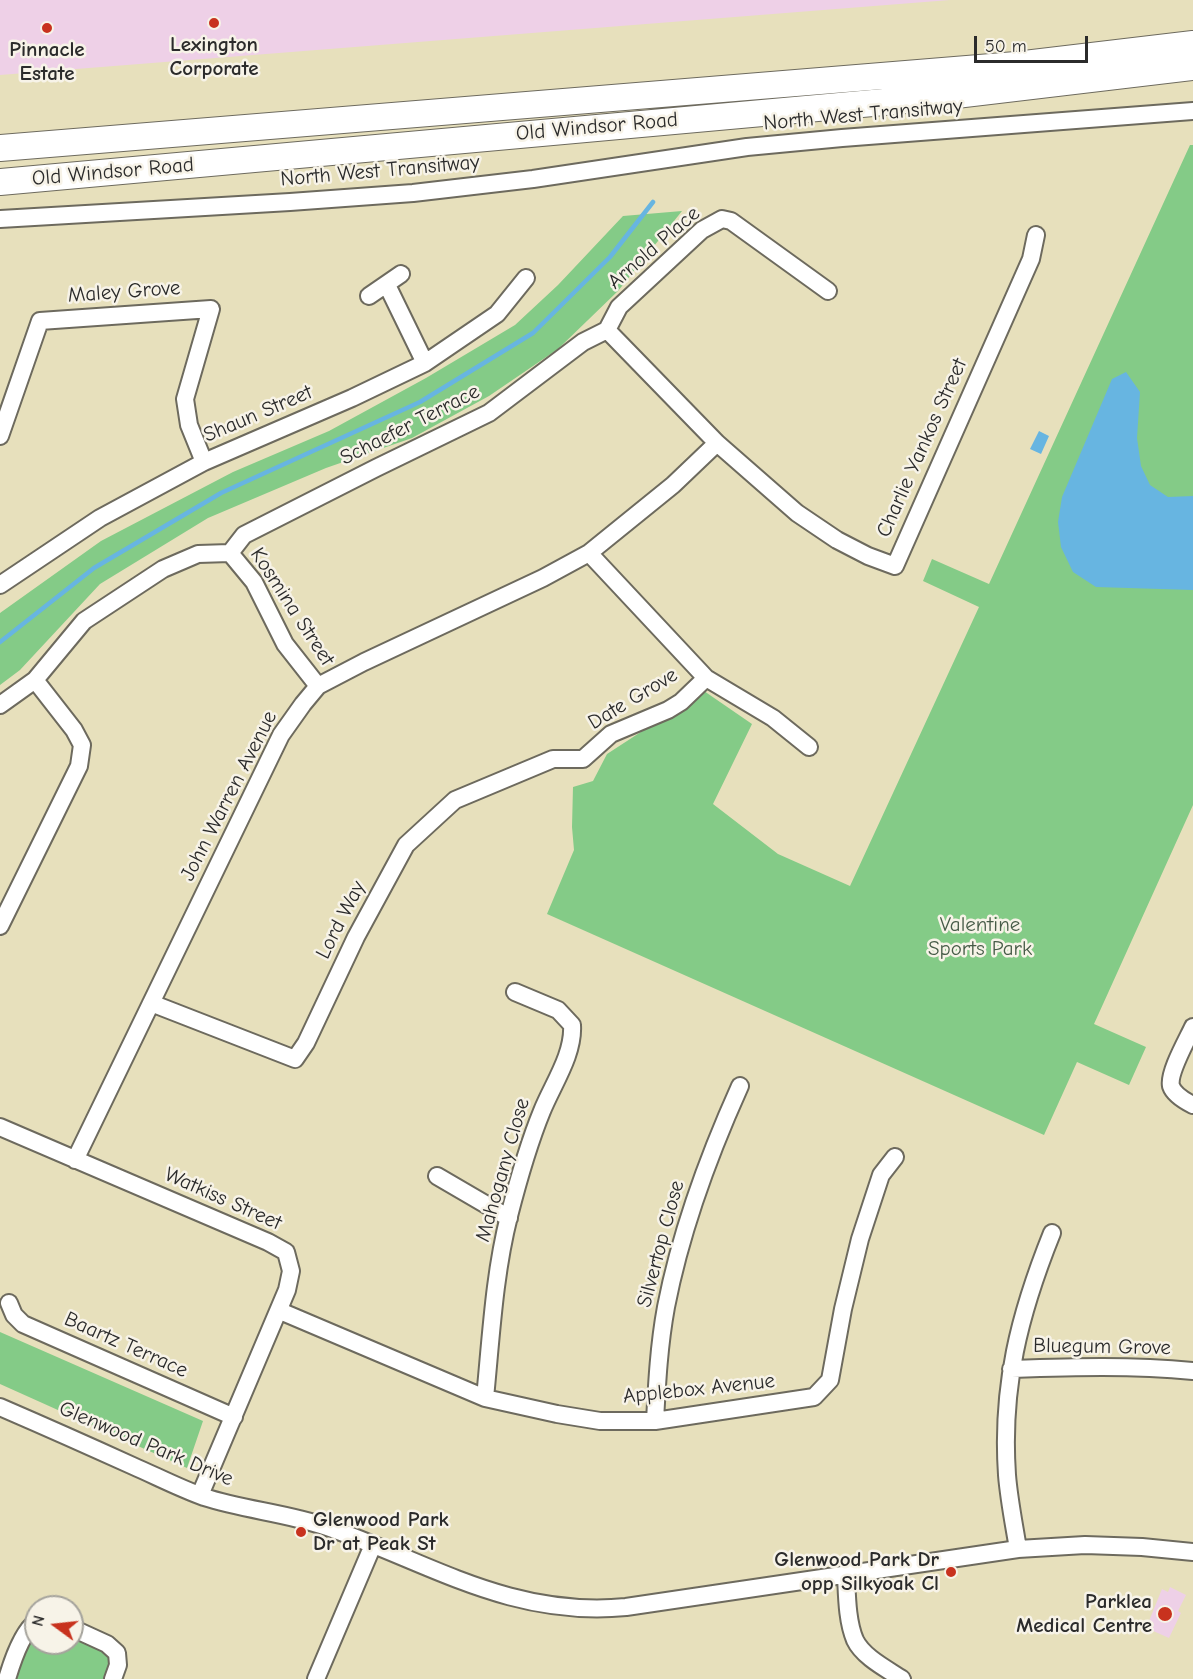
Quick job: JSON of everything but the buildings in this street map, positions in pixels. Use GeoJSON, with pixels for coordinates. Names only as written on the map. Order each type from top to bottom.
{"type":"FeatureCollection","features":[{"type":"Feature","properties":{"kind":"highway"},"geometry":{"type":"LineString","coordinates":[[1075,58],[1193,36]]}},
{"type":"Feature","properties":{"kind":"highway","name":"Old Windsor Road"},"geometry":{"type":"LineString","coordinates":[[0,148],[1016,65],[1193,44]]}},
{"type":"Feature","properties":{"kind":"highway","name":"Old Windsor Road"},"geometry":{"type":"LineString","coordinates":[[0,182],[939,97],[1193,67]]}},
{"type":"Feature","properties":{"kind":"highway"},"geometry":{"type":"LineString","coordinates":[[1091,80],[1193,84]]}},
{"type":"Feature","properties":{"kind":"street","name":"North West Transitway"},"geometry":{"type":"LineString","coordinates":[[0,219],[413,193],[532,179],[747,147],[1193,111]]}},
{"type":"Feature","properties":{"kind":"street","name":"Arnold Place"},"geometry":{"type":"LineString","coordinates":[[607,330],[619,307],[702,230],[722,219],[731,221],[828,291]]}},
{"type":"Feature","properties":{"kind":"street","name":"Charlie Yankos Street"},"geometry":{"type":"LineString","coordinates":[[607,330],[717,443],[797,513],[837,540],[868,556],[895,566],[1031,259],[1036,235]]}},
{"type":"Feature","properties":{"kind":"street"},"geometry":{"type":"LineString","coordinates":[[369,297],[401,274]]}},
{"type":"Feature","properties":{"kind":"street","name":"Shaun Street"},"geometry":{"type":"LineString","coordinates":[[1,582],[100,518],[204,462],[352,398],[425,363],[497,314],[526,278]]}},
{"type":"Feature","properties":{"kind":"street"},"geometry":{"type":"LineString","coordinates":[[387,285],[425,363]]}},
{"type":"Feature","properties":{"kind":"street","name":"Maley Grove"},"geometry":{"type":"LineString","coordinates":[[0,436],[40,321],[211,309],[185,399],[189,425],[204,462]]}},
{"type":"Feature","properties":{"kind":"street","name":"Schaefer Terrace"},"geometry":{"type":"LineString","coordinates":[[230,553],[244,535],[489,413],[584,342],[607,330]]}},
{"type":"Feature","properties":{"kind":"street","name":"John Warren Avenue"},"geometry":{"type":"LineString","coordinates":[[75,1160],[281,735],[318,686],[364,662],[543,579],[590,553],[673,485],[717,443]]}},
{"type":"Feature","properties":{"kind":"street"},"geometry":{"type":"LineString","coordinates":[[0,705],[35,680],[84,621],[163,569],[198,554],[230,553]]}},
{"type":"Feature","properties":{"kind":"street","name":"Kosmina Street"},"geometry":{"type":"LineString","coordinates":[[230,553],[254,582],[285,644],[318,686]]}},
{"type":"Feature","properties":{"kind":"street"},"geometry":{"type":"LineString","coordinates":[[590,553],[706,678],[773,718],[809,747]]}},
{"type":"Feature","properties":{"kind":"street","name":"Date Grove"},"geometry":{"type":"LineString","coordinates":[[583,759],[611,734],[674,706],[706,678]]}},
{"type":"Feature","properties":{"kind":"street"},"geometry":{"type":"LineString","coordinates":[[0,926],[79,766],[82,745],[74,730],[35,680]]}},
{"type":"Feature","properties":{"kind":"street","name":"Lord Way"},"geometry":{"type":"LineString","coordinates":[[151,1003],[295,1059],[306,1043],[356,937],[406,845],[455,801],[553,759],[583,759]]}},
{"type":"Feature","properties":{"kind":"street","name":"Mahogany Close"},"geometry":{"type":"LineString","coordinates":[[485,1398],[494,1300],[509,1218],[528,1150],[573,1035],[572,1025],[558,1010],[515,992]]}},
{"type":"Feature","properties":{"kind":"street"},"geometry":{"type":"LineString","coordinates":[[1193,1027],[1171,1077],[1171,1087],[1177,1095],[1193,1105]]}},
{"type":"Feature","properties":{"kind":"street","name":"Silvertop Close"},"geometry":{"type":"LineString","coordinates":[[655,1421],[658,1359],[674,1271],[695,1198],[717,1137],[740,1086]]}},
{"type":"Feature","properties":{"kind":"street","name":"Watkiss Street"},"geometry":{"type":"LineString","coordinates":[[0,1127],[268,1242],[286,1252],[291,1271],[280,1311],[200,1496]]}},
{"type":"Feature","properties":{"kind":"street","name":"Applebox Avenue"},"geometry":{"type":"LineString","coordinates":[[280,1311],[485,1398],[516,1407],[600,1421],[655,1421],[814,1397],[830,1380],[843,1309],[860,1239],[881,1175],[895,1157]]}},
{"type":"Feature","properties":{"kind":"street"},"geometry":{"type":"LineString","coordinates":[[437,1176],[509,1218]]}},
{"type":"Feature","properties":{"kind":"street"},"geometry":{"type":"LineString","coordinates":[[1018,1549],[1007,1477],[1006,1422],[1011,1369],[1022,1316],[1035,1274],[1052,1233]]}},
{"type":"Feature","properties":{"kind":"street","name":"Baartz Terrace"},"geometry":{"type":"LineString","coordinates":[[9,1303],[14,1315],[23,1324],[234,1417]]}},
{"type":"Feature","properties":{"kind":"street","name":"Bluegum Grove"},"geometry":{"type":"LineString","coordinates":[[1011,1369],[1101,1366],[1193,1371]]}},
{"type":"Feature","properties":{"kind":"street","name":"Glenwood Park Drive"},"geometry":{"type":"LineString","coordinates":[[0,1407],[200,1496],[300,1518],[475,1587],[510,1598],[550,1606],[605,1609],[667,1602],[1018,1549],[1084,1545],[1193,1552]]}},
{"type":"Feature","properties":{"kind":"street"},"geometry":{"type":"LineString","coordinates":[[316,1679],[373,1545]]}},
{"type":"Feature","properties":{"kind":"street"},"geometry":{"type":"LineString","coordinates":[[846,1575],[851,1625],[856,1641],[870,1656],[902,1679]]}},
{"type":"Feature","properties":{"kind":"street"},"geometry":{"type":"LineString","coordinates":[[84,1633],[107,1644],[117,1653],[118,1665],[113,1679]]}},
{"type":"Feature","properties":{"kind":"street"},"geometry":{"type":"LineString","coordinates":[[7,1679],[6,1659],[24,1634]]}},
{"type":"Feature","properties":{"kind":"shaded area"},"geometry":{"type":"Polygon","coordinates":[[[0,0],[950,0],[0,75],[0,0]]]}},
{"type":"Feature","properties":{"kind":"shaded area","name":"Parklea Medical Centre"},"geometry":{"type":"Polygon","coordinates":[[[1170,1587],[1186,1595],[1178,1611],[1181,1613],[1169,1638],[1151,1630],[1154,1624],[1149,1621],[1162,1589],[1168,1592],[1170,1587]]]}},
{"type":"Feature","properties":{"kind":"green space","name":"Valentine Sports Park"},"geometry":{"type":"Polygon","coordinates":[[[1190,145],[1193,145],[1193,805],[1094,1024],[1146,1047],[1129,1085],[1077,1062],[1044,1135],[547,914],[574,850],[573,787],[593,781],[607,754],[704,691],[752,724],[713,804],[778,854],[850,886],[979,607],[923,581],[932,559],[989,584],[1190,145]]]}},
{"type":"Feature","properties":{"kind":"green space"},"geometry":{"type":"Polygon","coordinates":[[[682,211],[618,291],[558,349],[489,396],[412,438],[326,468],[208,518],[100,584],[20,670],[0,685],[0,613],[101,541],[233,472],[329,431],[426,378],[515,325],[558,285],[623,216],[682,211]]]}},
{"type":"Feature","properties":{"kind":"green space"},"geometry":{"type":"Polygon","coordinates":[[[0,1332],[203,1421],[187,1468],[0,1384],[0,1332]]]}},
{"type":"Feature","properties":{"kind":"green space"},"geometry":{"type":"Polygon","coordinates":[[[84,1633],[107,1644],[113,1679],[7,1679],[24,1646],[24,1655],[84,1655],[84,1633]]]}},
{"type":"Feature","properties":{"kind":"water"},"geometry":{"type":"Polygon","coordinates":[[[1126,372],[1140,392],[1137,438],[1141,466],[1150,485],[1168,497],[1193,496],[1193,590],[1096,587],[1073,572],[1061,547],[1058,522],[1062,497],[1112,379],[1126,372]]]}},
{"type":"Feature","properties":{"kind":"water"},"geometry":{"type":"Polygon","coordinates":[[[1039,431],[1049,436],[1041,454],[1030,449],[1039,431]]]}},
{"type":"Feature","properties":{"kind":"waterway"},"geometry":{"type":"LineString","coordinates":[[0,642],[94,568],[221,493],[420,402],[533,333],[610,257],[653,202]]}},
{"type":"Feature","properties":{"kind":"place","name":"Lexington Corporate"},"geometry":{"type":"Point","coordinates":[214,23]}},
{"type":"Feature","properties":{"kind":"place","name":"Pinnacle Estate"},"geometry":{"type":"Point","coordinates":[47,28]}},
{"type":"Feature","properties":{"kind":"place","name":"Glenwood Park Dr at Peak St"},"geometry":{"type":"Point","coordinates":[301,1532]}},
{"type":"Feature","properties":{"kind":"place","name":"Glenwood Park Dr opp Silkyoak Cl"},"geometry":{"type":"Point","coordinates":[951,1572]}},
{"type":"Feature","properties":{"kind":"place","name":"Parklea Medical Centre"},"geometry":{"type":"Point","coordinates":[1165,1614]}}]}
